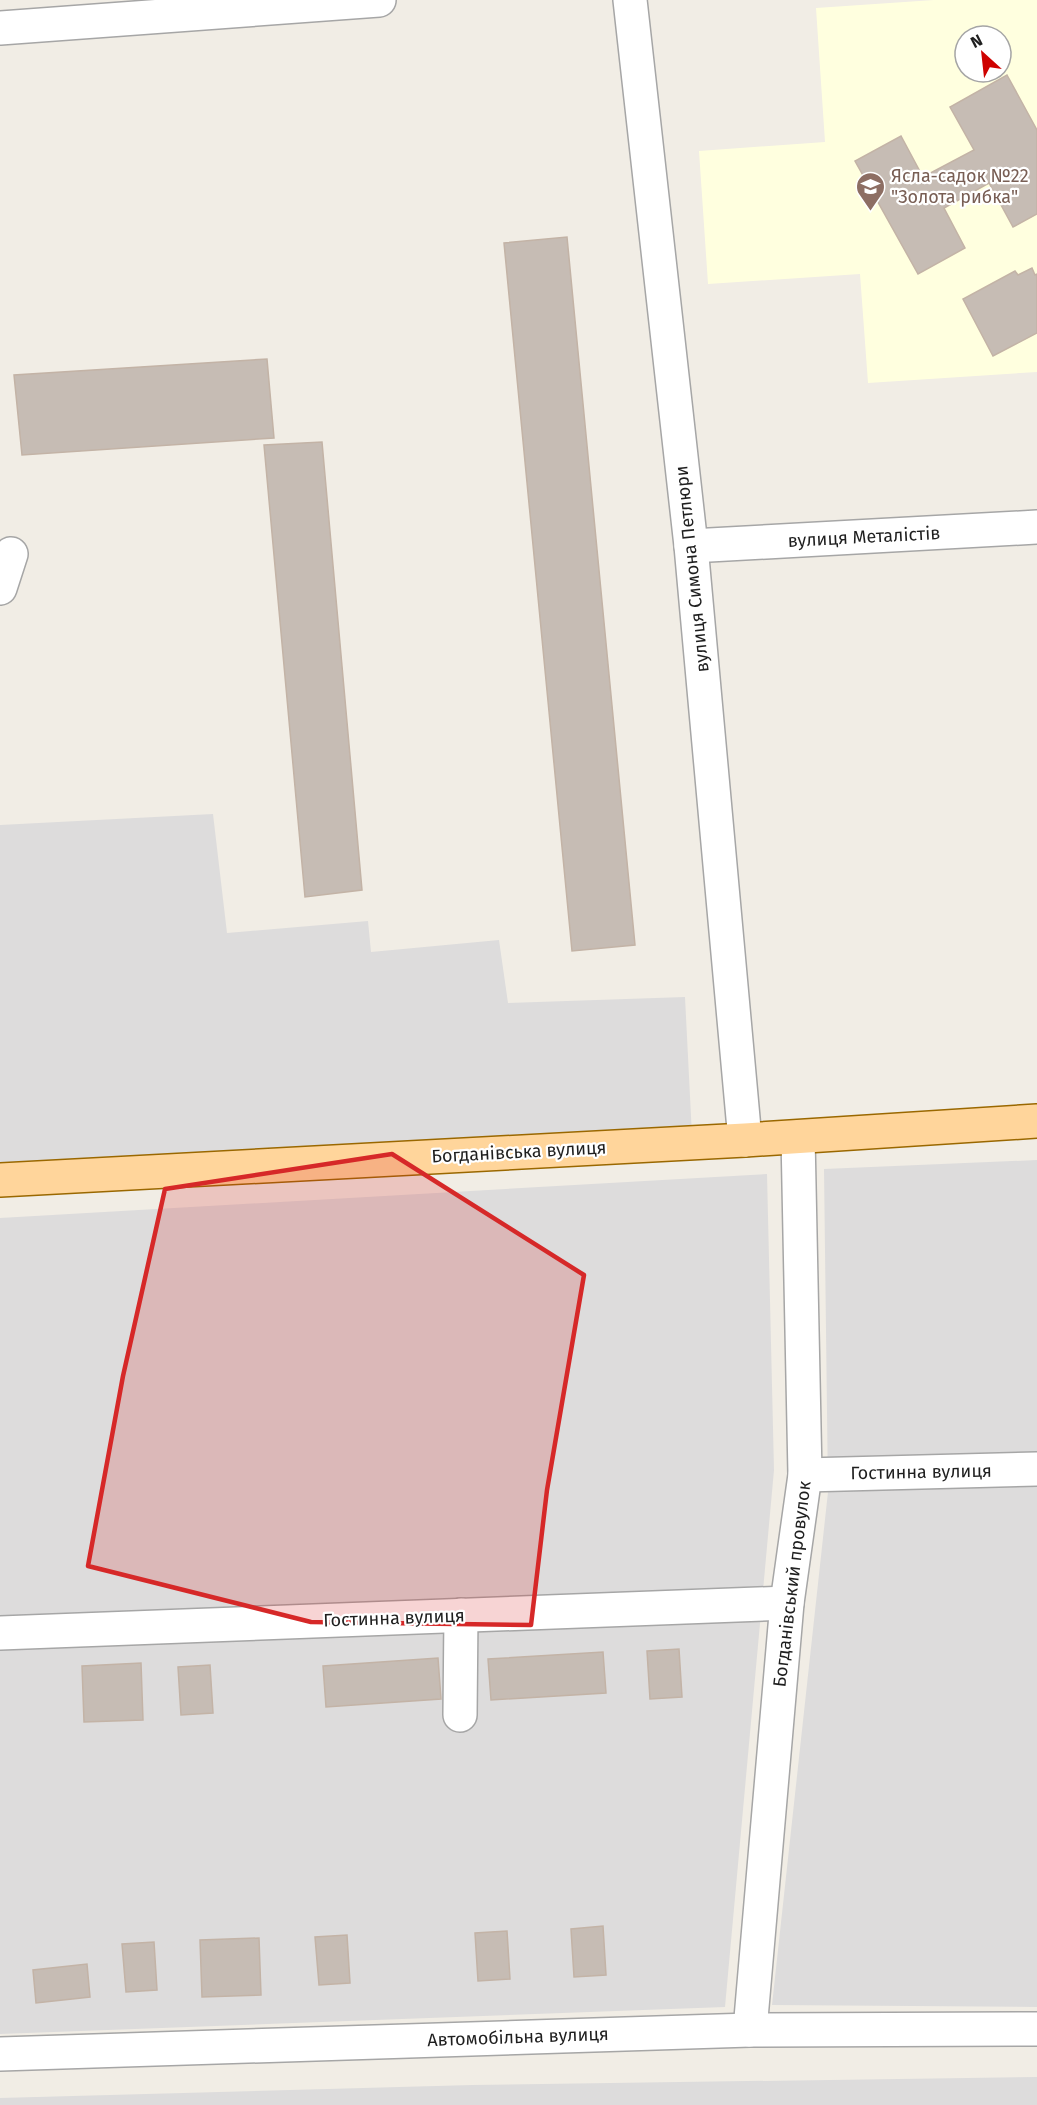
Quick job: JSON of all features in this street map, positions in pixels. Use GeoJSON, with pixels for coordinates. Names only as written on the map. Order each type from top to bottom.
{"type":"FeatureCollection","features":[{"type":"Feature","properties":{"kind":"main road","name":"Богданівська вулиця"},"geometry":{"type":"LineString","coordinates":[[0,1180],[746,1140],[1037,1121]]}},
{"type":"Feature","properties":{"kind":"street"},"geometry":{"type":"LineString","coordinates":[[0,28],[379,0]]}},
{"type":"Feature","properties":{"kind":"street","name":"вулиця Симона Петлюри"},"geometry":{"type":"LineString","coordinates":[[630,0],[691,546],[746,1140]]}},
{"type":"Feature","properties":{"kind":"street","name":"вулиця Металістів"},"geometry":{"type":"LineString","coordinates":[[691,546],[1037,527]]}},
{"type":"Feature","properties":{"kind":"street"},"geometry":{"type":"LineString","coordinates":[[0,588],[11,554]]}},
{"type":"Feature","properties":{"kind":"street","name":"Богданівський провулок"},"geometry":{"type":"LineString","coordinates":[[750,2030],[787,1603],[805,1474],[798,1137]]}},
{"type":"Feature","properties":{"kind":"street","name":"Гостинна вулиця"},"geometry":{"type":"LineString","coordinates":[[805,1474],[1037,1469]]}},
{"type":"Feature","properties":{"kind":"street","name":"Гостинна вулиця"},"geometry":{"type":"LineString","coordinates":[[0,1633],[787,1603]]}},
{"type":"Feature","properties":{"kind":"street"},"geometry":{"type":"LineString","coordinates":[[460,1715],[461,1615]]}},
{"type":"Feature","properties":{"kind":"street","name":"Автомобільна вулиця"},"geometry":{"type":"LineString","coordinates":[[0,2054],[750,2030],[1037,2029]]}},
{"type":"Feature","properties":{"kind":"highlighted area"},"geometry":{"type":"Polygon","coordinates":[[[392,1154],[584,1275],[547,1490],[531,1625],[311,1622],[88,1566],[123,1376],[165,1189],[392,1154]]]}},
{"type":"Feature","properties":{"kind":"shaded area","name":"Ясла-садок №22 \"Золота рибка\""},"geometry":{"type":"Polygon","coordinates":[[[934,0],[1037,0],[1037,372],[868,383],[860,274],[708,284],[699,151],[825,142],[816,8],[934,0]]]}},
{"type":"Feature","properties":{"kind":"shaded area"},"geometry":{"type":"Polygon","coordinates":[[[213,814],[227,933],[368,921],[371,952],[499,940],[508,1003],[685,997],[692,1136],[0,1165],[0,825],[213,814]]]}},
{"type":"Feature","properties":{"kind":"shaded area"},"geometry":{"type":"Polygon","coordinates":[[[1037,1160],[1037,2007],[772,2005],[828,1492],[824,1169],[1037,1160]]]}},
{"type":"Feature","properties":{"kind":"shaded area"},"geometry":{"type":"Polygon","coordinates":[[[767,1174],[774,1470],[725,2007],[0,2034],[0,1218],[767,1174]]]}},
{"type":"Feature","properties":{"kind":"shaded area"},"geometry":{"type":"Polygon","coordinates":[[[1037,2077],[1037,2105],[0,2105],[0,2098],[472,2085],[1037,2077]]]}},
{"type":"Feature","properties":{"kind":"building"},"geometry":{"type":"Polygon","coordinates":[[[991,84],[1012,84],[1037,130],[1037,214],[1013,227],[989,183],[944,208],[965,248],[918,274],[855,161],[901,136],[923,177],[974,150],[950,107],[991,84]]]}},
{"type":"Feature","properties":{"kind":"building"},"geometry":{"type":"Polygon","coordinates":[[[567,237],[635,945],[572,951],[504,243],[567,237]]]}},
{"type":"Feature","properties":{"kind":"building"},"geometry":{"type":"Polygon","coordinates":[[[1032,268],[1035,275],[1037,274],[1037,333],[993,356],[963,299],[1015,271],[1018,275],[1032,268]]]}},
{"type":"Feature","properties":{"kind":"building"},"geometry":{"type":"Polygon","coordinates":[[[267,359],[274,438],[22,455],[14,375],[267,359]]]}},
{"type":"Feature","properties":{"kind":"building"},"geometry":{"type":"Polygon","coordinates":[[[322,442],[362,890],[305,897],[264,445],[322,442]]]}},
{"type":"Feature","properties":{"kind":"building"},"geometry":{"type":"Polygon","coordinates":[[[679,1649],[682,1697],[650,1699],[647,1651],[679,1649]]]}},
{"type":"Feature","properties":{"kind":"building"},"geometry":{"type":"Polygon","coordinates":[[[603,1652],[606,1693],[491,1700],[488,1659],[603,1652]]]}},
{"type":"Feature","properties":{"kind":"building"},"geometry":{"type":"Polygon","coordinates":[[[438,1658],[441,1699],[326,1707],[323,1666],[438,1658]]]}},
{"type":"Feature","properties":{"kind":"building"},"geometry":{"type":"Polygon","coordinates":[[[141,1663],[143,1720],[84,1722],[82,1666],[141,1663]]]}},
{"type":"Feature","properties":{"kind":"building"},"geometry":{"type":"Polygon","coordinates":[[[210,1665],[213,1713],[181,1715],[178,1667],[210,1665]]]}},
{"type":"Feature","properties":{"kind":"building"},"geometry":{"type":"Polygon","coordinates":[[[603,1926],[606,1975],[574,1977],[571,1929],[603,1926]]]}},
{"type":"Feature","properties":{"kind":"building"},"geometry":{"type":"Polygon","coordinates":[[[507,1931],[510,1979],[478,1981],[475,1933],[507,1931]]]}},
{"type":"Feature","properties":{"kind":"building"},"geometry":{"type":"Polygon","coordinates":[[[347,1935],[350,1983],[319,1985],[315,1937],[347,1935]]]}},
{"type":"Feature","properties":{"kind":"building"},"geometry":{"type":"Polygon","coordinates":[[[259,1938],[261,1995],[202,1997],[200,1940],[259,1938]]]}},
{"type":"Feature","properties":{"kind":"building"},"geometry":{"type":"Polygon","coordinates":[[[154,1942],[157,1990],[126,1992],[122,1944],[154,1942]]]}},
{"type":"Feature","properties":{"kind":"building"},"geometry":{"type":"Polygon","coordinates":[[[87,1964],[90,1997],[36,2003],[33,1970],[87,1964]]]}},
{"type":"Feature","properties":{"kind":"place","name":"Ясла-садок №22 \"Золота рибка\""},"geometry":{"type":"Point","coordinates":[870,212]}}]}
